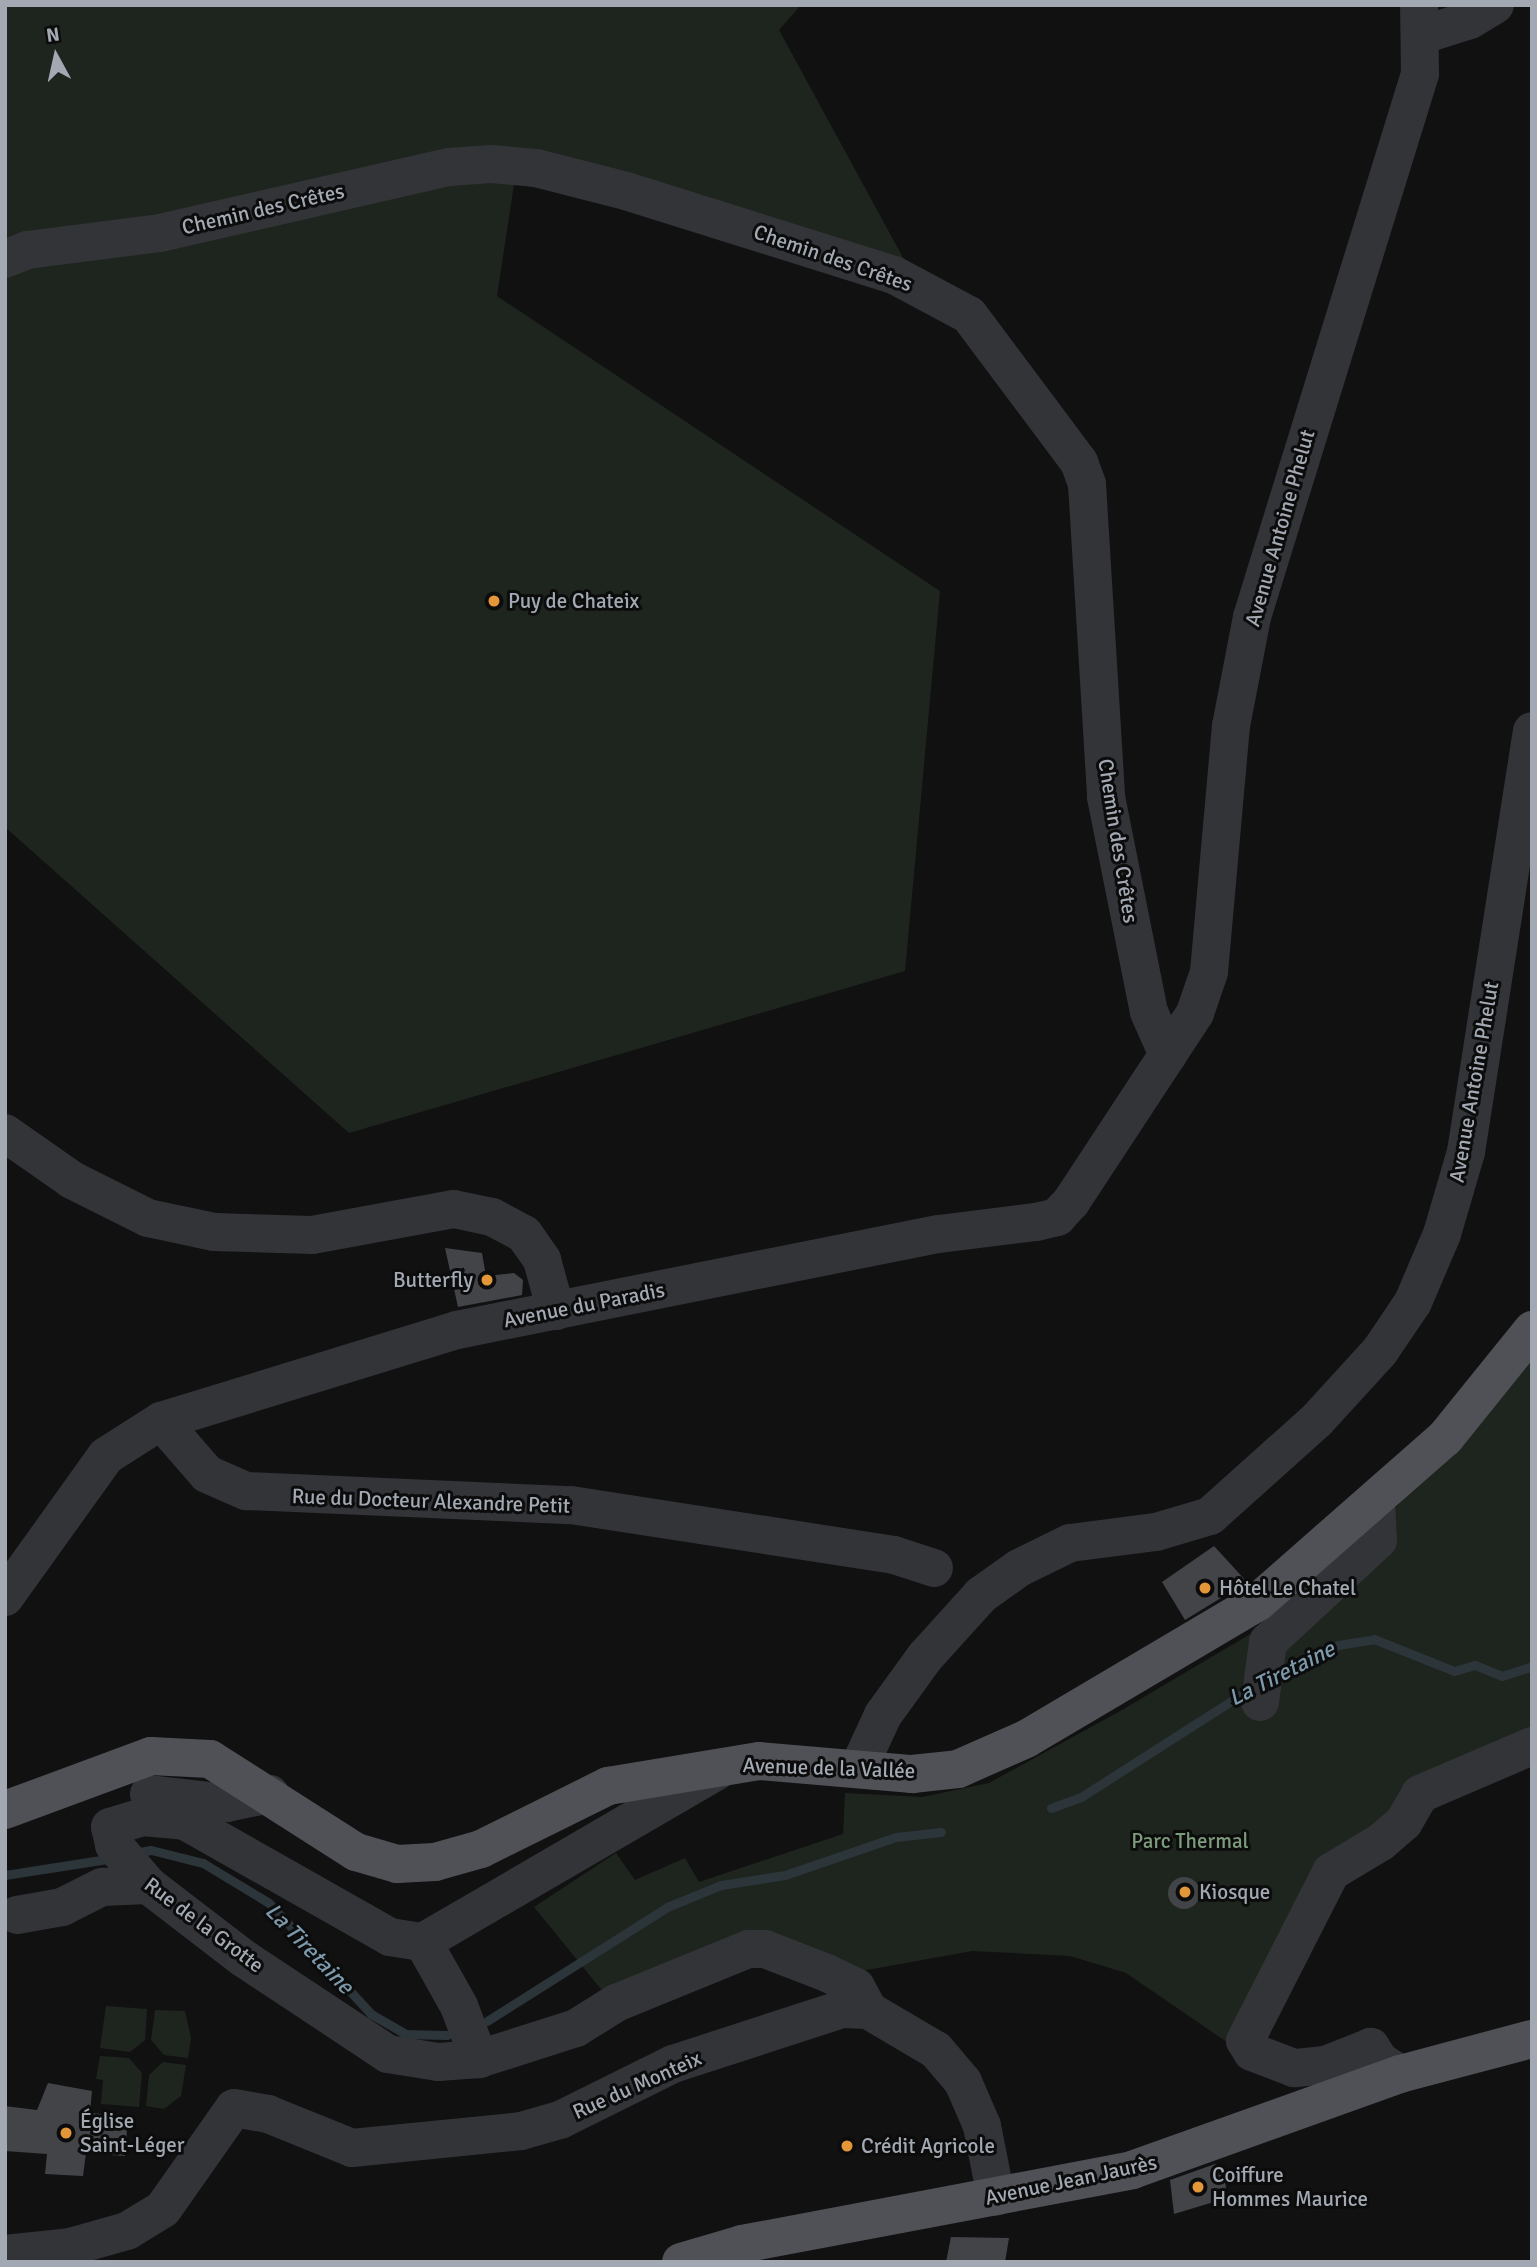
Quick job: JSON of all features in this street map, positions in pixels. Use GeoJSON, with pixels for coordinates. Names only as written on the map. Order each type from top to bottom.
{"type":"FeatureCollection","features":[{"type":"Feature","properties":{"kind":"main road","name":"Avenue de la Vallée"},"geometry":{"type":"LineString","coordinates":[[5,1810],[150,1756],[210,1759],[270,1794],[356,1852],[397,1864],[435,1862],[481,1850],[608,1786],[759,1761],[859,1767],[912,1774],[958,1769],[1026,1739],[1214,1633],[1258,1602],[1446,1438],[1532,1330]]}},
{"type":"Feature","properties":{"kind":"main road","name":"Avenue Jean Jaurès"},"geometry":{"type":"LineString","coordinates":[[681,2262],[742,2244],[1132,2170],[1400,2074],[1532,2039]]}},
{"type":"Feature","properties":{"kind":"street"},"geometry":{"type":"LineString","coordinates":[[1421,20],[1471,20],[1495,5]]}},
{"type":"Feature","properties":{"kind":"street","name":"Avenue Antoine Phelut"},"geometry":{"type":"LineString","coordinates":[[1168,1055],[1195,1013],[1209,972],[1231,726],[1252,617],[1420,74],[1421,20]]}},
{"type":"Feature","properties":{"kind":"street","name":"Chemin des Crêtes"},"geometry":{"type":"LineString","coordinates":[[5,259],[27,250],[160,233],[449,167],[491,164],[536,168],[626,191],[894,275],[969,315],[1079,462],[1087,484],[1106,797],[1149,1013],[1168,1055]]}},
{"type":"Feature","properties":{"kind":"street","name":"Avenue Antoine Phelut"},"geometry":{"type":"LineString","coordinates":[[859,1767],[883,1715],[925,1657],[981,1595],[1019,1568],[1070,1543],[1156,1532],[1210,1516],[1317,1420],[1380,1351],[1413,1302],[1442,1234],[1466,1152],[1532,731]]}},
{"type":"Feature","properties":{"kind":"street","name":"Avenue du Paradis"},"geometry":{"type":"LineString","coordinates":[[5,1597],[106,1456],[160,1421],[457,1330],[939,1234],[1057,1217],[1168,1055]]}},
{"type":"Feature","properties":{"kind":"street"},"geometry":{"type":"LineString","coordinates":[[5,1133],[72,1180],[148,1218],[214,1232],[312,1235],[454,1209],[492,1217],[524,1234],[542,1260],[556,1311]]}},
{"type":"Feature","properties":{"kind":"street","name":"Rue du Docteur Alexandre Petit"},"geometry":{"type":"LineString","coordinates":[[160,1421],[207,1474],[246,1491],[571,1506],[894,1555],[934,1568]]}},
{"type":"Feature","properties":{"kind":"street"},"geometry":{"type":"LineString","coordinates":[[1260,1702],[1268,1642],[1378,1541],[1376,1501]]}},
{"type":"Feature","properties":{"kind":"street"},"geometry":{"type":"LineString","coordinates":[[1400,2074],[1380,2061],[1371,2047],[1325,2065],[1288,2066],[1252,2052],[1245,2041],[1331,1872],[1381,1842],[1404,1822],[1420,1794],[1532,1746]]}},
{"type":"Feature","properties":{"kind":"street"},"geometry":{"type":"LineString","coordinates":[[17,1915],[62,1907],[102,1887],[126,1857],[143,1817],[185,1821],[240,1848],[390,1937],[423,1942],[623,1821],[727,1766]]}},
{"type":"Feature","properties":{"kind":"street"},"geometry":{"type":"LineString","coordinates":[[126,1857],[117,1810],[145,1794],[227,1803],[270,1794]]}},
{"type":"Feature","properties":{"kind":"street","name":"Rue de la Grotte"},"geometry":{"type":"LineString","coordinates":[[126,1857],[243,1958],[388,2054],[438,2062],[470,2035],[576,2028],[616,2003],[748,1948],[765,1949],[856,1987],[868,2010],[936,2050],[962,2082],[982,2126],[996,2197]]}},
{"type":"Feature","properties":{"kind":"street"},"geometry":{"type":"LineString","coordinates":[[423,1942],[470,2035]]}},
{"type":"Feature","properties":{"kind":"street","name":"Rue du Monteix"},"geometry":{"type":"LineString","coordinates":[[5,2254],[70,2248],[127,2231],[163,2209],[234,2108],[268,2114],[330,2142],[352,2148],[445,2140],[560,2120],[673,2064],[842,2009],[868,2010]]}},
{"type":"Feature","properties":{"kind":"green space"},"geometry":{"type":"Polygon","coordinates":[[[5,5],[801,5],[779,30],[907,265],[518,158],[497,296],[940,591],[905,971],[349,1133],[5,827],[5,5]]]}},
{"type":"Feature","properties":{"kind":"green space","name":"Parc Thermal"},"geometry":{"type":"Polygon","coordinates":[[[1532,1345],[1532,1759],[1430,1807],[1335,1879],[1234,2047],[1126,1973],[1070,1956],[972,1951],[856,1972],[781,1943],[605,1994],[534,1907],[616,1853],[635,1880],[685,1858],[699,1882],[843,1834],[845,1793],[922,1797],[989,1783],[1122,1710],[1252,1633],[1375,1532],[1532,1345]]]}},
{"type":"Feature","properties":{"kind":"green space"},"geometry":{"type":"Polygon","coordinates":[[[106,2006],[147,2009],[145,2040],[130,2052],[100,2048],[106,2006]]]}},
{"type":"Feature","properties":{"kind":"green space"},"geometry":{"type":"Polygon","coordinates":[[[155,2010],[185,2011],[191,2038],[188,2058],[164,2055],[151,2040],[155,2010]]]}},
{"type":"Feature","properties":{"kind":"green space"},"geometry":{"type":"Polygon","coordinates":[[[100,2056],[129,2058],[142,2073],[139,2107],[101,2104],[103,2080],[96,2079],[100,2056]]]}},
{"type":"Feature","properties":{"kind":"green space"},"geometry":{"type":"Polygon","coordinates":[[[163,2062],[186,2065],[181,2096],[164,2109],[146,2106],[149,2075],[163,2062]]]}},
{"type":"Feature","properties":{"kind":"building","name":"Butterfly"},"geometry":{"type":"Polygon","coordinates":[[[445,1248],[482,1253],[486,1276],[514,1273],[523,1280],[522,1295],[458,1307],[445,1248]]]}},
{"type":"Feature","properties":{"kind":"building","name":"Hôtel Le Chatel"},"geometry":{"type":"Polygon","coordinates":[[[1214,1546],[1247,1582],[1185,1620],[1162,1582],[1214,1546]]]}},
{"type":"Feature","properties":{"kind":"building","name":"Kiosque"},"geometry":{"type":"Polygon","coordinates":[[[1184,1877],[1195,1882],[1200,1893],[1195,1904],[1184,1909],[1173,1904],[1168,1893],[1173,1882],[1184,1877]]]}},
{"type":"Feature","properties":{"kind":"building","name":"Église Saint-Léger"},"geometry":{"type":"Polygon","coordinates":[[[48,2083],[92,2091],[90,2113],[128,2116],[125,2156],[86,2153],[83,2176],[45,2174],[47,2154],[5,2151],[5,2106],[37,2110],[48,2083]]]}},
{"type":"Feature","properties":{"kind":"building","name":"Coiffure Hommes Maurice"},"geometry":{"type":"Polygon","coordinates":[[[1215,2164],[1224,2169],[1227,2198],[1174,2214],[1170,2180],[1215,2164]]]}},
{"type":"Feature","properties":{"kind":"building"},"geometry":{"type":"Polygon","coordinates":[[[951,2237],[1009,2238],[1005,2262],[946,2262],[951,2237]]]}},
{"type":"Feature","properties":{"kind":"waterway","name":"La Tiretaine"},"geometry":{"type":"LineString","coordinates":[[1273,1680],[1338,1645],[1374,1639],[1454,1671],[1475,1665],[1502,1676],[1532,1666]]}},
{"type":"Feature","properties":{"kind":"waterway","name":"La Tiretaine"},"geometry":{"type":"LineString","coordinates":[[1051,1808],[1081,1797],[1250,1689]]}},
{"type":"Feature","properties":{"kind":"waterway","name":"La Tiretaine"},"geometry":{"type":"LineString","coordinates":[[487,2021],[667,1907],[721,1885],[785,1875],[896,1837],[941,1832]]}},
{"type":"Feature","properties":{"kind":"waterway","name":"La Tiretaine"},"geometry":{"type":"LineString","coordinates":[[134,1853],[151,1850],[203,1863],[269,1903],[371,2014],[405,2034],[447,2035]]}},
{"type":"Feature","properties":{"kind":"waterway","name":"La Tiretaine"},"geometry":{"type":"LineString","coordinates":[[5,1875],[114,1858]]}},
{"type":"Feature","properties":{"kind":"place","name":"Puy de Chateix"},"geometry":{"type":"Point","coordinates":[494,601]}},
{"type":"Feature","properties":{"kind":"place","name":"Butterfly"},"geometry":{"type":"Point","coordinates":[487,1280]}},
{"type":"Feature","properties":{"kind":"place","name":"Hôtel Le Chatel"},"geometry":{"type":"Point","coordinates":[1205,1588]}},
{"type":"Feature","properties":{"kind":"place","name":"Kiosque"},"geometry":{"type":"Point","coordinates":[1185,1892]}},
{"type":"Feature","properties":{"kind":"place","name":"Église Saint-Léger"},"geometry":{"type":"Point","coordinates":[66,2133]}},
{"type":"Feature","properties":{"kind":"place","name":"Crédit Agricole"},"geometry":{"type":"Point","coordinates":[847,2146]}},
{"type":"Feature","properties":{"kind":"place","name":"Coiffure Hommes Maurice"},"geometry":{"type":"Point","coordinates":[1198,2187]}}]}
